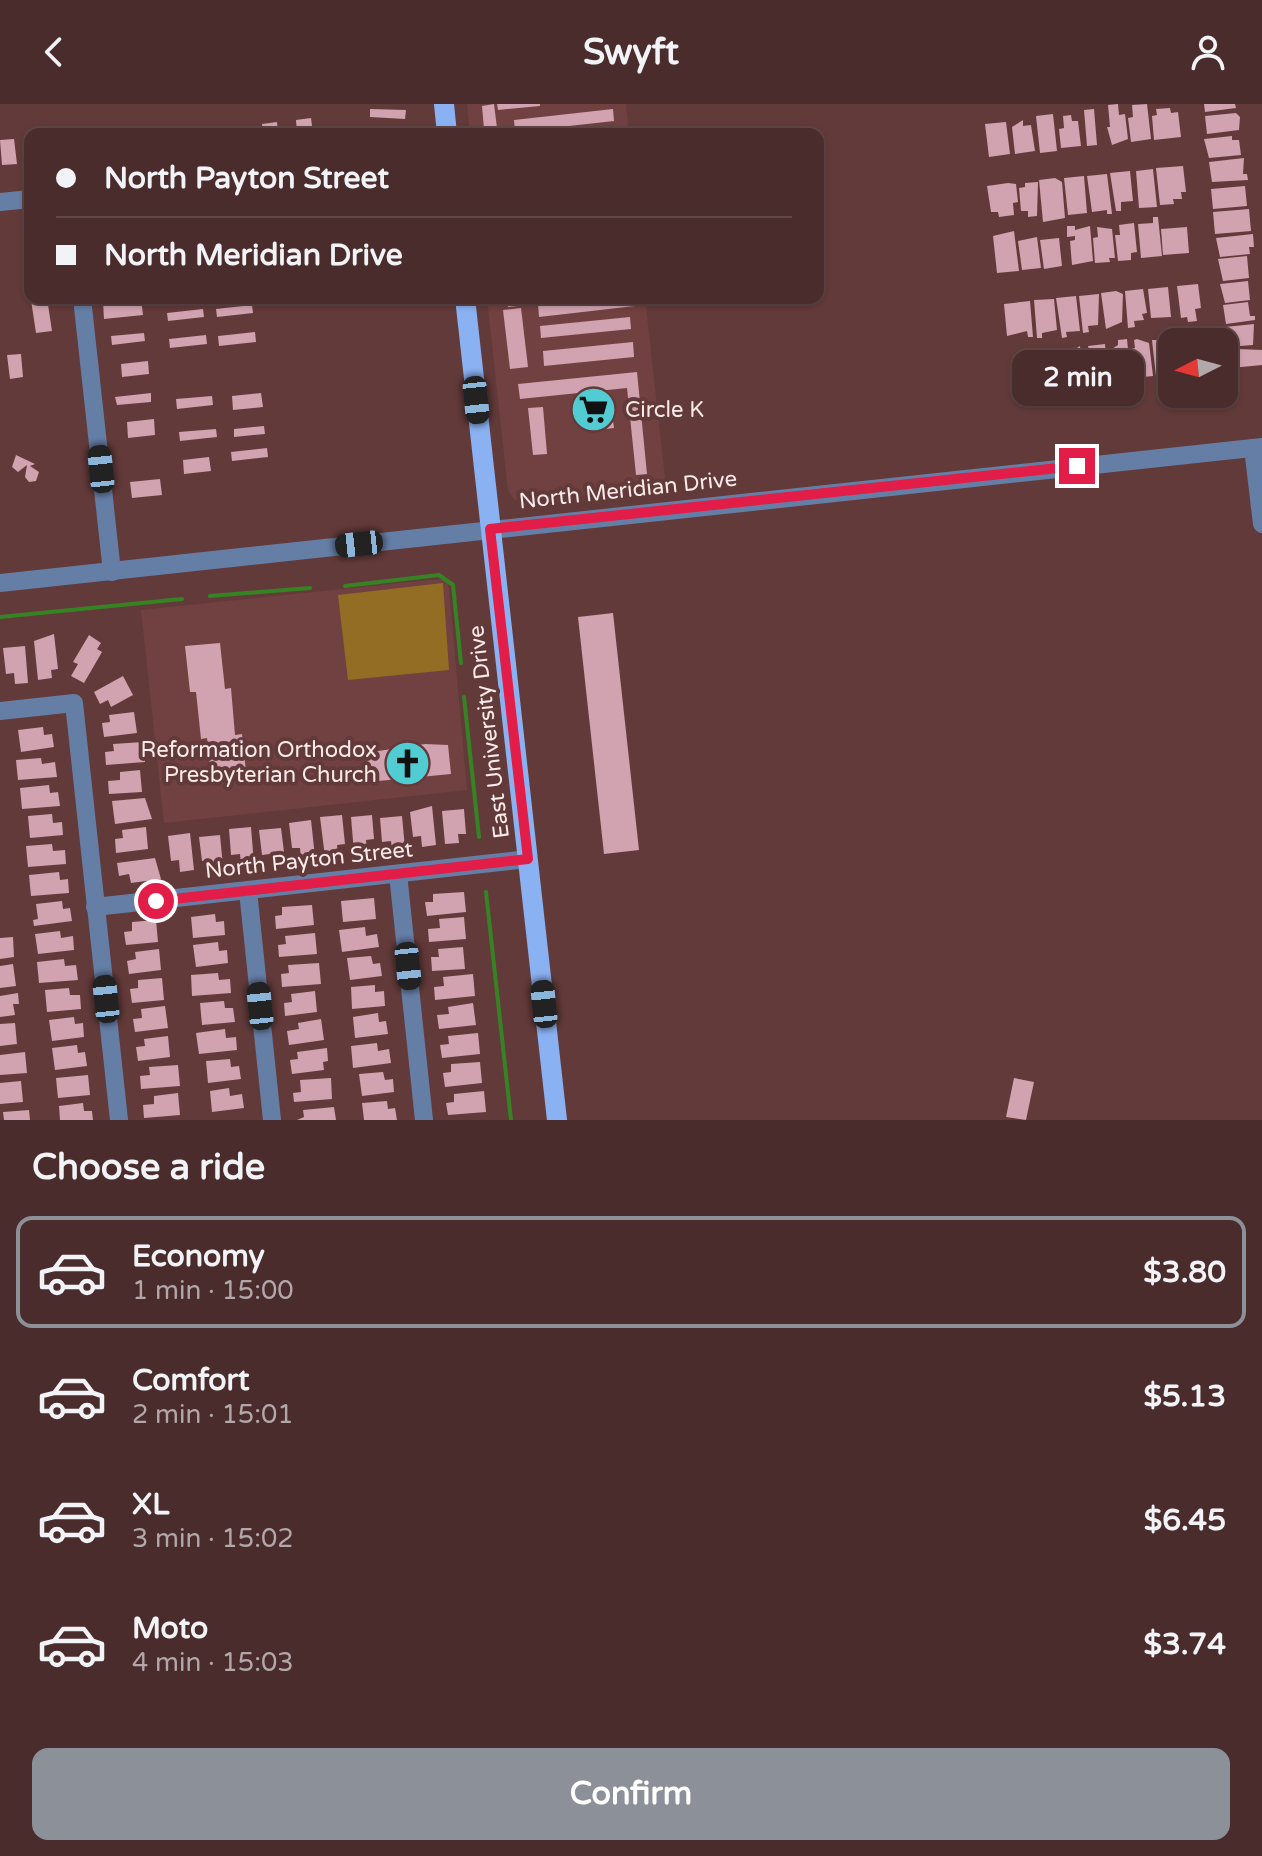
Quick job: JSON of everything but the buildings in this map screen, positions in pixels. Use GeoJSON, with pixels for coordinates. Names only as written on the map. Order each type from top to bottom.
{"type":"FeatureCollection","features":[{"type":"Feature","properties":{"kind":"main road"},"geometry":{"type":"LineString","coordinates":[[444,104],[446,128]]}},
{"type":"Feature","properties":{"kind":"main road","name":"East University Drive"},"geometry":{"type":"LineString","coordinates":[[466,304],[557,1120]]}},
{"type":"Feature","properties":{"kind":"street"},"geometry":{"type":"LineString","coordinates":[[0,202],[24,200]]}},
{"type":"Feature","properties":{"kind":"street"},"geometry":{"type":"LineString","coordinates":[[83,304],[112,572]]}},
{"type":"Feature","properties":{"kind":"street"},"geometry":{"type":"LineString","coordinates":[[1258,447],[1262,524]]}},
{"type":"Feature","properties":{"kind":"street","name":"North Meridian Drive"},"geometry":{"type":"LineString","coordinates":[[0,583],[1258,447]]}},
{"type":"Feature","properties":{"kind":"street"},"geometry":{"type":"LineString","coordinates":[[0,711],[74,703],[119,1120]]}},
{"type":"Feature","properties":{"kind":"street","name":"North Payton Street"},"geometry":{"type":"LineString","coordinates":[[95,907],[528,859]]}},
{"type":"Feature","properties":{"kind":"street"},"geometry":{"type":"LineString","coordinates":[[398,874],[424,1120]]}},
{"type":"Feature","properties":{"kind":"street"},"geometry":{"type":"LineString","coordinates":[[248,891],[272,1120]]}},
{"type":"Feature","properties":{"kind":"shaded area"},"geometry":{"type":"Polygon","coordinates":[[[467,104],[626,104],[628,128],[469,128],[467,104]]]}},
{"type":"Feature","properties":{"kind":"shaded area"},"geometry":{"type":"Polygon","coordinates":[[[488,304],[646,304],[666,487],[526,502],[515,500],[508,491],[488,304]]]}},
{"type":"Feature","properties":{"kind":"shaded area"},"geometry":{"type":"Polygon","coordinates":[[[448,578],[467,790],[164,823],[141,610],[448,578]]]}},
{"type":"Feature","properties":{"kind":"shaded area"},"geometry":{"type":"Polygon","coordinates":[[[443,583],[449,670],[348,680],[338,595],[443,583]]]}},
{"type":"Feature","properties":{"kind":"waterway"},"geometry":{"type":"LineString","coordinates":[[345,586],[439,575],[453,585],[461,663]]}},
{"type":"Feature","properties":{"kind":"waterway"},"geometry":{"type":"LineString","coordinates":[[210,596],[310,588]]}},
{"type":"Feature","properties":{"kind":"waterway"},"geometry":{"type":"LineString","coordinates":[[0,617],[182,599]]}},
{"type":"Feature","properties":{"kind":"waterway"},"geometry":{"type":"LineString","coordinates":[[464,697],[479,837]]}},
{"type":"Feature","properties":{"kind":"waterway"},"geometry":{"type":"LineString","coordinates":[[486,892],[511,1120]]}},
{"type":"Feature","properties":{"kind":"place","name":"Circle K"},"geometry":{"type":"Point","coordinates":[594,410]}},
{"type":"Feature","properties":{"kind":"place","name":"Reformation Orthodox Presbyterian Church"},"geometry":{"type":"Point","coordinates":[408,763]}},
{"type":"Feature","properties":{"kind":"route"},"geometry":{"type":"LineString","coordinates":[[156,901],[528,859],[490,529],[1077,466]]}}]}
